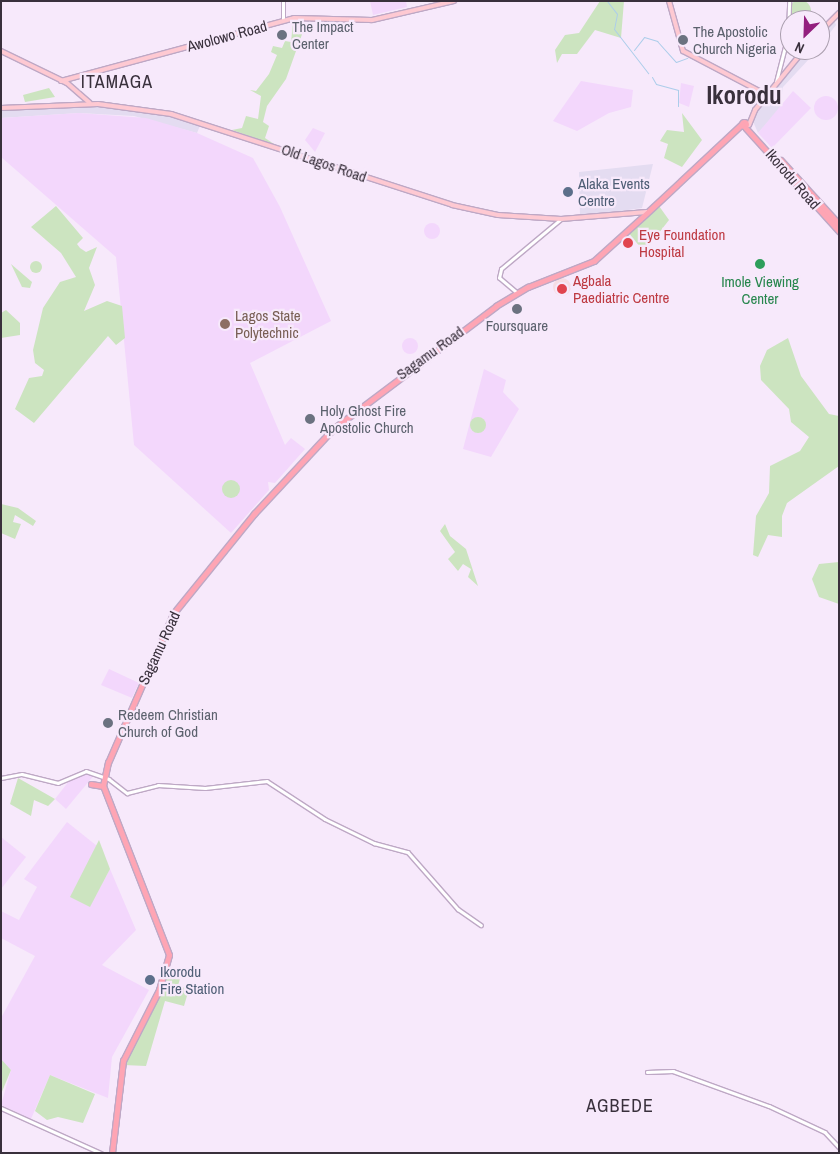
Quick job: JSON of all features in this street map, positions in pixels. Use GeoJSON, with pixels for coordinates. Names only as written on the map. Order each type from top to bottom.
{"type":"FeatureCollection","features":[{"type":"Feature","properties":{"kind":"highway","name":"Sagamu Road"},"geometry":{"type":"LineString","coordinates":[[112,1153],[123,1061],[159,990],[168,955],[103,786],[104,778],[173,614],[224,549],[333,429],[418,361],[517,293],[597,260],[745,125]]}},
{"type":"Feature","properties":{"kind":"highway","name":"Ikorodu Road"},"geometry":{"type":"LineString","coordinates":[[745,125],[837,224],[839,231]]}},
{"type":"Feature","properties":{"kind":"highway"},"geometry":{"type":"LineString","coordinates":[[91,784],[103,786]]}},
{"type":"Feature","properties":{"kind":"main road","name":"Awolowo Road"},"geometry":{"type":"LineString","coordinates":[[60,80],[295,17],[368,18],[446,1]]}},
{"type":"Feature","properties":{"kind":"main road","name":"Awolowo Road"},"geometry":{"type":"LineString","coordinates":[[60,80],[295,17],[372,20],[454,1]]}},
{"type":"Feature","properties":{"kind":"main road"},"geometry":{"type":"LineString","coordinates":[[669,1],[680,47],[691,56],[765,94]]}},
{"type":"Feature","properties":{"kind":"main road"},"geometry":{"type":"LineString","coordinates":[[830,22],[839,13]]}},
{"type":"Feature","properties":{"kind":"main road"},"geometry":{"type":"LineString","coordinates":[[1,51],[60,80],[86,103]]}},
{"type":"Feature","properties":{"kind":"main road"},"geometry":{"type":"LineString","coordinates":[[750,116],[796,60]]}},
{"type":"Feature","properties":{"kind":"main road"},"geometry":{"type":"LineString","coordinates":[[745,125],[765,94],[789,68]]}},
{"type":"Feature","properties":{"kind":"main road","name":"Old Lagos Road"},"geometry":{"type":"LineString","coordinates":[[1,108],[86,103],[182,116],[475,211],[561,220],[648,212]]}},
{"type":"Feature","properties":{"kind":"street"},"geometry":{"type":"LineString","coordinates":[[283,1],[283,20]]}},
{"type":"Feature","properties":{"kind":"street"},"geometry":{"type":"LineString","coordinates":[[776,82],[788,35],[789,1]]}},
{"type":"Feature","properties":{"kind":"street"},"geometry":{"type":"LineString","coordinates":[[517,293],[499,278],[501,269],[561,220]]}},
{"type":"Feature","properties":{"kind":"street"},"geometry":{"type":"LineString","coordinates":[[1,778],[22,774],[58,784],[83,771],[104,778],[127,793],[158,785],[205,788],[257,780],[274,784],[332,823],[408,852],[458,909],[481,925]]}},
{"type":"Feature","properties":{"kind":"street"},"geometry":{"type":"LineString","coordinates":[[647,1072],[673,1071],[769,1106],[825,1132],[839,1147]]}},
{"type":"Feature","properties":{"kind":"street"},"geometry":{"type":"LineString","coordinates":[[1,1109],[101,1153]]}},
{"type":"Feature","properties":{"kind":"street"},"geometry":{"type":"LineString","coordinates":[[85,1146],[98,1153]]}},
{"type":"Feature","properties":{"kind":"shaded area"},"geometry":{"type":"Polygon","coordinates":[[[370,1],[406,1],[407,7],[373,15],[370,1]]]}},
{"type":"Feature","properties":{"kind":"shaded area"},"geometry":{"type":"Polygon","coordinates":[[[834,19],[836,25],[830,33],[830,23],[834,19]]]}},
{"type":"Feature","properties":{"kind":"shaded area"},"geometry":{"type":"Polygon","coordinates":[[[797,60],[808,60],[783,87],[780,109],[758,133],[751,117],[797,60]]]}},
{"type":"Feature","properties":{"kind":"shaded area"},"geometry":{"type":"Polygon","coordinates":[[[581,81],[633,90],[631,107],[609,113],[577,131],[553,121],[581,81]]]}},
{"type":"Feature","properties":{"kind":"shaded area"},"geometry":{"type":"Polygon","coordinates":[[[681,83],[694,86],[689,107],[679,103],[681,83]]]}},
{"type":"Feature","properties":{"kind":"shaded area"},"geometry":{"type":"Polygon","coordinates":[[[793,91],[811,108],[772,148],[758,133],[793,91]]]}},
{"type":"Feature","properties":{"kind":"shaded area"},"geometry":{"type":"Polygon","coordinates":[[[826,96],[831,97],[837,103],[837,113],[831,119],[826,120],[821,119],[815,113],[814,108],[815,103],[821,97],[826,96]]]}},
{"type":"Feature","properties":{"kind":"shaded area"},"geometry":{"type":"Polygon","coordinates":[[[90,105],[165,113],[201,123],[197,133],[134,116],[79,113],[1,118],[1,109],[90,105]]]}},
{"type":"Feature","properties":{"kind":"shaded area","name":"Lagos State Polytechnic"},"geometry":{"type":"Polygon","coordinates":[[[79,113],[146,118],[197,133],[253,158],[280,207],[331,321],[250,363],[285,445],[291,438],[305,449],[275,483],[268,482],[269,490],[231,533],[134,445],[116,257],[1,157],[1,118],[79,113]]]}},
{"type":"Feature","properties":{"kind":"shaded area"},"geometry":{"type":"Polygon","coordinates":[[[313,128],[325,133],[315,152],[305,140],[313,128]]]}},
{"type":"Feature","properties":{"kind":"shaded area"},"geometry":{"type":"Polygon","coordinates":[[[653,164],[642,208],[580,217],[579,172],[653,164]]]}},
{"type":"Feature","properties":{"kind":"shaded area"},"geometry":{"type":"Polygon","coordinates":[[[432,223],[438,225],[440,231],[438,237],[432,239],[426,237],[424,231],[426,225],[432,223]]]}},
{"type":"Feature","properties":{"kind":"shaded area","name":"Agbala Paediatric Centre"},"geometry":{"type":"Polygon","coordinates":[[[562,278],[568,281],[571,287],[568,293],[562,296],[556,293],[553,287],[556,281],[562,278]]]}},
{"type":"Feature","properties":{"kind":"shaded area"},"geometry":{"type":"Polygon","coordinates":[[[407,338],[413,338],[418,343],[416,352],[407,354],[402,349],[402,343],[407,338]]]}},
{"type":"Feature","properties":{"kind":"shaded area"},"geometry":{"type":"Polygon","coordinates":[[[484,369],[506,380],[503,392],[519,409],[491,457],[463,449],[484,369]]]}},
{"type":"Feature","properties":{"kind":"shaded area"},"geometry":{"type":"Polygon","coordinates":[[[109,669],[139,683],[132,698],[101,685],[109,669]]]}},
{"type":"Feature","properties":{"kind":"shaded area"},"geometry":{"type":"Polygon","coordinates":[[[86,771],[95,774],[66,809],[55,799],[69,781],[86,771]]]}},
{"type":"Feature","properties":{"kind":"shaded area"},"geometry":{"type":"Polygon","coordinates":[[[67,822],[97,846],[90,906],[110,869],[136,930],[102,965],[149,990],[112,1057],[108,1098],[50,1075],[31,1119],[1,1105],[11,1070],[1,1059],[1,1018],[35,956],[1,938],[1,911],[19,920],[37,887],[24,879],[67,822]]]}},
{"type":"Feature","properties":{"kind":"shaded area"},"geometry":{"type":"Polygon","coordinates":[[[1,837],[26,857],[1,889],[1,837]]]}},
{"type":"Feature","properties":{"kind":"green space"},"geometry":{"type":"Polygon","coordinates":[[[800,0],[808,3],[811,10],[789,10],[792,3],[800,0]]]}},
{"type":"Feature","properties":{"kind":"green space"},"geometry":{"type":"Polygon","coordinates":[[[600,1],[624,1],[621,38],[595,30],[577,54],[562,54],[557,63],[555,50],[565,35],[579,33],[600,1]]]}},
{"type":"Feature","properties":{"kind":"green space"},"geometry":{"type":"Polygon","coordinates":[[[300,20],[305,26],[286,79],[267,106],[263,122],[269,126],[265,138],[277,146],[232,130],[242,128],[246,116],[258,119],[261,96],[250,90],[256,91],[269,74],[277,55],[271,52],[273,46],[282,48],[285,41],[291,42],[293,22],[300,20]]]}},
{"type":"Feature","properties":{"kind":"green space"},"geometry":{"type":"Polygon","coordinates":[[[49,88],[55,97],[25,102],[23,95],[49,88]]]}},
{"type":"Feature","properties":{"kind":"green space"},"geometry":{"type":"Polygon","coordinates":[[[682,113],[702,140],[682,167],[664,158],[668,144],[660,141],[667,130],[684,132],[682,113]]]}},
{"type":"Feature","properties":{"kind":"green space"},"geometry":{"type":"Polygon","coordinates":[[[56,206],[83,238],[77,244],[80,248],[86,252],[97,247],[89,268],[95,285],[84,311],[107,301],[122,306],[125,338],[116,345],[108,336],[34,423],[15,409],[29,378],[42,376],[44,370],[35,363],[33,350],[43,308],[60,282],[76,277],[61,253],[31,227],[56,206]]]}},
{"type":"Feature","properties":{"kind":"green space"},"geometry":{"type":"Polygon","coordinates":[[[659,206],[669,220],[644,252],[628,232],[659,206]]]}},
{"type":"Feature","properties":{"kind":"green space"},"geometry":{"type":"Polygon","coordinates":[[[34,261],[38,261],[42,267],[38,273],[34,273],[30,269],[30,265],[34,261]]]}},
{"type":"Feature","properties":{"kind":"green space"},"geometry":{"type":"Polygon","coordinates":[[[11,264],[32,282],[30,288],[22,287],[11,264]]]}},
{"type":"Feature","properties":{"kind":"green space"},"geometry":{"type":"Polygon","coordinates":[[[6,310],[20,323],[20,335],[1,338],[1,313],[6,310]]]}},
{"type":"Feature","properties":{"kind":"green space"},"geometry":{"type":"Polygon","coordinates":[[[788,338],[801,376],[829,414],[839,416],[839,466],[787,503],[782,516],[782,537],[768,535],[758,557],[753,555],[756,516],[769,493],[770,466],[800,451],[809,437],[791,422],[789,409],[761,380],[760,366],[767,350],[788,338]]]}},
{"type":"Feature","properties":{"kind":"green space"},"geometry":{"type":"Polygon","coordinates":[[[478,417],[484,419],[486,425],[484,431],[478,433],[472,431],[470,425],[472,419],[478,417]]]}},
{"type":"Feature","properties":{"kind":"green space"},"geometry":{"type":"Polygon","coordinates":[[[231,480],[237,483],[240,489],[237,495],[231,498],[225,495],[222,489],[225,483],[231,480]]]}},
{"type":"Feature","properties":{"kind":"green space"},"geometry":{"type":"Polygon","coordinates":[[[1,504],[18,508],[36,521],[33,526],[15,515],[13,522],[21,524],[15,539],[1,533],[1,504]]]}},
{"type":"Feature","properties":{"kind":"green space"},"geometry":{"type":"Polygon","coordinates":[[[445,524],[450,536],[466,549],[478,586],[468,577],[471,569],[463,564],[458,571],[448,559],[455,552],[440,531],[445,524]]]}},
{"type":"Feature","properties":{"kind":"green space"},"geometry":{"type":"Polygon","coordinates":[[[839,562],[839,604],[819,597],[812,579],[819,564],[839,562]]]}},
{"type":"Feature","properties":{"kind":"green space"},"geometry":{"type":"Polygon","coordinates":[[[18,778],[55,799],[48,806],[34,800],[31,816],[10,804],[18,778]]]}},
{"type":"Feature","properties":{"kind":"green space"},"geometry":{"type":"Polygon","coordinates":[[[99,840],[110,869],[90,907],[70,897],[99,840]]]}},
{"type":"Feature","properties":{"kind":"green space"},"geometry":{"type":"Polygon","coordinates":[[[178,969],[182,971],[178,986],[189,989],[184,1006],[165,1001],[146,1066],[124,1065],[167,975],[178,969]]]}},
{"type":"Feature","properties":{"kind":"green space"},"geometry":{"type":"Polygon","coordinates":[[[1,1059],[11,1070],[1,1094],[1,1059]]]}},
{"type":"Feature","properties":{"kind":"green space"},"geometry":{"type":"Polygon","coordinates":[[[50,1075],[95,1094],[83,1123],[58,1117],[47,1120],[35,1111],[50,1075]]]}},
{"type":"Feature","properties":{"kind":"waterway"},"geometry":{"type":"LineString","coordinates":[[607,1],[617,14],[614,29],[648,73]]}},
{"type":"Feature","properties":{"kind":"waterway"},"geometry":{"type":"LineString","coordinates":[[634,50],[644,37],[657,41],[676,62],[687,58]]}},
{"type":"Feature","properties":{"kind":"waterway"},"geometry":{"type":"LineString","coordinates":[[652,77],[656,84],[678,90],[678,106]]}},
{"type":"Feature","properties":{"kind":"place","name":"The Impact Center"},"geometry":{"type":"Point","coordinates":[282,35]}},
{"type":"Feature","properties":{"kind":"place","name":"The Apostolic Church Nigeria"},"geometry":{"type":"Point","coordinates":[683,40]}},
{"type":"Feature","properties":{"kind":"place","name":"Alaka Events Centre"},"geometry":{"type":"Point","coordinates":[568,192]}},
{"type":"Feature","properties":{"kind":"place","name":"Eye Foundation Hospital"},"geometry":{"type":"Point","coordinates":[628,243]}},
{"type":"Feature","properties":{"kind":"place","name":"Imole Viewing Center"},"geometry":{"type":"Point","coordinates":[760,264]}},
{"type":"Feature","properties":{"kind":"place","name":"Agbala Paediatric Centre"},"geometry":{"type":"Point","coordinates":[562,289]}},
{"type":"Feature","properties":{"kind":"place","name":"Foursquare"},"geometry":{"type":"Point","coordinates":[517,309]}},
{"type":"Feature","properties":{"kind":"place","name":"Lagos State Polytechnic"},"geometry":{"type":"Point","coordinates":[225,324]}},
{"type":"Feature","properties":{"kind":"place","name":"Holy Ghost Fire Apostolic Church"},"geometry":{"type":"Point","coordinates":[310,419]}},
{"type":"Feature","properties":{"kind":"place","name":"Redeem Christian Church of God"},"geometry":{"type":"Point","coordinates":[108,723]}},
{"type":"Feature","properties":{"kind":"place","name":"Ikorodu Fire Station"},"geometry":{"type":"Point","coordinates":[150,980]}},
{"type":"Feature","properties":{"kind":"district","name":"ITAMAGA"},"geometry":{"type":"Point","coordinates":[117,82]}},
{"type":"Feature","properties":{"kind":"district","name":"Ikorodu"},"geometry":{"type":"Point","coordinates":[744,95]}},
{"type":"Feature","properties":{"kind":"district","name":"AGBEDE"},"geometry":{"type":"Point","coordinates":[620,1106]}}]}
